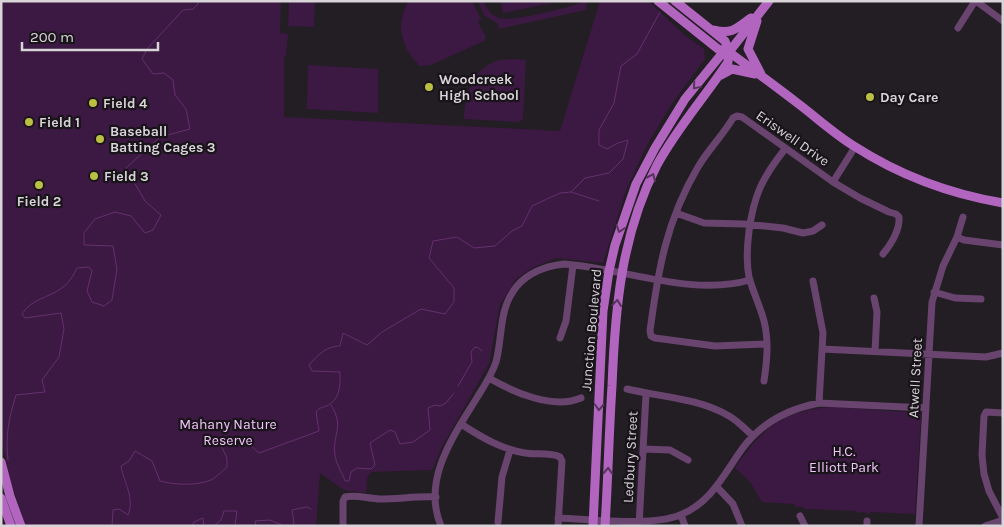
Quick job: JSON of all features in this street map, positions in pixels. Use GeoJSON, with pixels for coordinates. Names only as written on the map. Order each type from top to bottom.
{"type":"FeatureCollection","features":[{"type":"Feature","properties":{"kind":"main road"},"geometry":{"type":"LineString","coordinates":[[658,1],[718,49],[729,52],[822,124],[855,147],[887,165],[921,180],[953,192],[1003,203]]}},
{"type":"Feature","properties":{"kind":"main road"},"geometry":{"type":"LineString","coordinates":[[676,1],[725,41],[729,52]]}},
{"type":"Feature","properties":{"kind":"main road","name":"Junction Boulevard"},"geometry":{"type":"LineString","coordinates":[[593,522],[602,336],[609,271],[617,235],[636,184],[686,99],[720,56],[729,52],[768,1]]}},
{"type":"Feature","properties":{"kind":"main road"},"geometry":{"type":"LineString","coordinates":[[709,29],[724,33],[732,32],[760,13]]}},
{"type":"Feature","properties":{"kind":"main road"},"geometry":{"type":"LineString","coordinates":[[760,13],[748,49],[762,76]]}},
{"type":"Feature","properties":{"kind":"main road"},"geometry":{"type":"LineString","coordinates":[[702,37],[711,50],[712,57],[708,71]]}},
{"type":"Feature","properties":{"kind":"main road","name":"Junction Boulevard"},"geometry":{"type":"LineString","coordinates":[[605,523],[614,333],[621,273],[632,227],[656,167],[679,129],[728,62],[729,52]]}},
{"type":"Feature","properties":{"kind":"main road"},"geometry":{"type":"LineString","coordinates":[[718,76],[732,69],[762,76]]}},
{"type":"Feature","properties":{"kind":"main road"},"geometry":{"type":"LineString","coordinates":[[1,462],[10,496],[21,526]]}},
{"type":"Feature","properties":{"kind":"main road"},"geometry":{"type":"LineString","coordinates":[[1,498],[11,526]]}},
{"type":"Feature","properties":{"kind":"street"},"geometry":{"type":"LineString","coordinates":[[958,28],[975,1],[1003,21]]}},
{"type":"Feature","properties":{"kind":"street","name":"Eriswell Drive"},"geometry":{"type":"LineString","coordinates":[[676,213],[698,167],[737,116],[833,182],[860,198],[896,214],[900,221],[893,239],[883,254]]}},
{"type":"Feature","properties":{"kind":"street"},"geometry":{"type":"LineString","coordinates":[[833,182],[855,147]]}},
{"type":"Feature","properties":{"kind":"street"},"geometry":{"type":"LineString","coordinates":[[764,381],[767,344],[764,321],[750,280],[747,256],[752,210],[759,188],[785,149]]}},
{"type":"Feature","properties":{"kind":"street"},"geometry":{"type":"LineString","coordinates":[[767,344],[704,346],[651,336],[656,280],[664,246],[676,213],[704,223],[750,224],[783,228],[803,233],[822,225]]}},
{"type":"Feature","properties":{"kind":"street","name":"Atwell Street"},"geometry":{"type":"LineString","coordinates":[[919,526],[930,312],[934,292],[947,255],[957,237],[964,218]]}},
{"type":"Feature","properties":{"kind":"street"},"geometry":{"type":"LineString","coordinates":[[957,237],[964,240],[1003,245]]}},
{"type":"Feature","properties":{"kind":"street"},"geometry":{"type":"LineString","coordinates":[[441,526],[436,509],[436,497],[441,463],[448,446],[489,378],[496,362],[504,309],[518,286],[531,274],[543,268],[557,265],[573,265],[682,284],[727,285],[750,280]]}},
{"type":"Feature","properties":{"kind":"street"},"geometry":{"type":"LineString","coordinates":[[560,338],[566,321],[573,265]]}},
{"type":"Feature","properties":{"kind":"street"},"geometry":{"type":"LineString","coordinates":[[813,281],[822,324],[819,403]]}},
{"type":"Feature","properties":{"kind":"street"},"geometry":{"type":"LineString","coordinates":[[934,292],[955,298],[981,299]]}},
{"type":"Feature","properties":{"kind":"street"},"geometry":{"type":"LineString","coordinates":[[874,298],[877,312],[875,351]]}},
{"type":"Feature","properties":{"kind":"street"},"geometry":{"type":"LineString","coordinates":[[822,349],[986,357],[1003,354]]}},
{"type":"Feature","properties":{"kind":"street"},"geometry":{"type":"LineString","coordinates":[[489,378],[514,392],[530,397],[566,401],[581,398]]}},
{"type":"Feature","properties":{"kind":"street"},"geometry":{"type":"LineString","coordinates":[[627,389],[646,394],[689,400],[714,409],[729,416],[753,436]]}},
{"type":"Feature","properties":{"kind":"street","name":"Ledbury Street"},"geometry":{"type":"LineString","coordinates":[[639,524],[646,394]]}},
{"type":"Feature","properties":{"kind":"street"},"geometry":{"type":"LineString","coordinates":[[558,518],[605,523],[639,524],[681,515],[700,503],[717,487],[743,447],[753,436],[770,421],[802,406],[819,403],[926,408]]}},
{"type":"Feature","properties":{"kind":"street"},"geometry":{"type":"LineString","coordinates":[[985,526],[1003,519],[985,480],[982,455],[984,416],[986,412],[1003,413]]}},
{"type":"Feature","properties":{"kind":"street"},"geometry":{"type":"LineString","coordinates":[[461,424],[510,450],[560,457],[562,461],[558,526]]}},
{"type":"Feature","properties":{"kind":"street"},"geometry":{"type":"LineString","coordinates":[[643,449],[670,450],[688,460]]}},
{"type":"Feature","properties":{"kind":"street"},"geometry":{"type":"LineString","coordinates":[[498,522],[502,477],[510,450]]}},
{"type":"Feature","properties":{"kind":"street"},"geometry":{"type":"LineString","coordinates":[[717,487],[733,504],[742,526]]}},
{"type":"Feature","properties":{"kind":"street"},"geometry":{"type":"LineString","coordinates":[[343,526],[343,501],[348,496],[381,499],[411,496],[436,497]]}},
{"type":"Feature","properties":{"kind":"street"},"geometry":{"type":"LineString","coordinates":[[681,515],[685,526]]}},
{"type":"Feature","properties":{"kind":"street"},"geometry":{"type":"LineString","coordinates":[[800,516],[805,526]]}},
{"type":"Feature","properties":{"kind":"green space","name":"Mahany Nature Reserve"},"geometry":{"type":"Polygon","coordinates":[[[1,1],[281,1],[280,33],[288,34],[286,56],[284,56],[284,117],[560,131],[600,1],[648,1],[688,38],[704,49],[705,59],[673,102],[648,143],[626,190],[603,263],[556,258],[532,268],[516,279],[500,305],[489,364],[443,445],[432,470],[371,472],[367,478],[366,493],[344,490],[320,473],[316,526],[26,526],[11,483],[1,438],[1,1]]]}},
{"type":"Feature","properties":{"kind":"green space"},"geometry":{"type":"Polygon","coordinates":[[[289,1],[315,1],[314,27],[288,26],[289,1]]]}},
{"type":"Feature","properties":{"kind":"green space"},"geometry":{"type":"Polygon","coordinates":[[[409,1],[472,1],[481,19],[478,22],[486,37],[484,41],[431,65],[420,66],[409,52],[402,36],[402,18],[409,1]]]}},
{"type":"Feature","properties":{"kind":"green space"},"geometry":{"type":"Polygon","coordinates":[[[478,1],[484,1],[491,13],[505,19],[534,15],[589,1],[586,10],[499,29],[498,24],[484,15],[478,1]]]}},
{"type":"Feature","properties":{"kind":"green space"},"geometry":{"type":"Polygon","coordinates":[[[501,1],[561,1],[503,13],[501,1]]]}},
{"type":"Feature","properties":{"kind":"green space"},"geometry":{"type":"Polygon","coordinates":[[[498,60],[526,60],[523,119],[519,122],[464,119],[468,93],[481,70],[498,60]]]}},
{"type":"Feature","properties":{"kind":"green space"},"geometry":{"type":"Polygon","coordinates":[[[308,65],[378,69],[378,113],[307,109],[308,65]]]}},
{"type":"Feature","properties":{"kind":"green space","name":"H.C. Elliott Park"},"geometry":{"type":"Polygon","coordinates":[[[835,407],[919,413],[921,416],[915,514],[871,512],[869,514],[856,511],[807,510],[802,507],[796,507],[794,504],[762,502],[750,482],[735,468],[755,442],[776,423],[802,412],[835,407]]]}},
{"type":"Feature","properties":{"kind":"waterway"},"geometry":{"type":"LineString","coordinates":[[8,460],[8,427],[16,395],[45,392],[42,380],[59,357],[64,329],[61,313],[25,318],[22,314],[30,305],[64,286],[71,279],[77,268],[89,267],[92,271],[87,291],[92,302],[104,306],[112,300],[117,269],[113,246],[84,245],[84,233],[95,219],[115,212],[131,216],[145,233],[153,230],[161,215],[145,201],[126,168],[160,137],[190,129],[186,109],[175,95],[173,80],[164,73],[153,74],[142,59],[147,49],[183,10],[193,9],[198,4],[197,1]]}},
{"type":"Feature","properties":{"kind":"waterway"},"geometry":{"type":"LineString","coordinates":[[112,526],[113,510],[119,509],[128,515],[130,509],[130,497],[121,466],[129,461],[135,451],[152,461],[160,481],[192,484],[211,480],[227,467],[227,458],[219,441],[225,438],[240,439],[259,453],[319,431],[316,412],[334,401],[339,389],[340,372],[312,371],[309,365],[316,358],[326,349],[340,346],[343,333],[367,345],[382,332],[421,309],[445,314],[454,302],[454,288],[429,258],[433,241],[457,237],[474,248],[495,246],[512,231],[522,226],[532,206],[560,193],[571,192],[585,178],[609,173],[623,159],[628,140],[607,149],[599,145],[599,130],[614,103],[621,66],[637,54],[660,12]]}},
{"type":"Feature","properties":{"kind":"waterway"},"geometry":{"type":"LineString","coordinates":[[571,192],[599,201]]}},
{"type":"Feature","properties":{"kind":"waterway"},"geometry":{"type":"LineString","coordinates":[[458,386],[472,362],[471,352],[477,347],[482,351]]}},
{"type":"Feature","properties":{"kind":"waterway"},"geometry":{"type":"LineString","coordinates":[[331,405],[338,425],[335,448],[336,458],[345,481],[349,481],[351,472],[357,468],[371,469],[375,465],[370,443],[390,430],[395,432],[400,444],[413,442],[430,430],[428,408],[446,403],[454,393]]}},
{"type":"Feature","properties":{"kind":"waterway"},"geometry":{"type":"LineString","coordinates":[[292,526],[294,523],[292,510],[307,507],[311,509]]}},
{"type":"Feature","properties":{"kind":"waterway"},"geometry":{"type":"LineString","coordinates":[[214,526],[221,520],[224,511],[237,511],[235,526]]}},
{"type":"Feature","properties":{"kind":"waterway"},"geometry":{"type":"LineString","coordinates":[[192,526],[194,522],[203,518],[204,526]]}},
{"type":"Feature","properties":{"kind":"waterway"},"geometry":{"type":"LineString","coordinates":[[256,526],[255,521],[270,520],[284,526]]}},
{"type":"Feature","properties":{"kind":"place","name":"Woodcreek High School"},"geometry":{"type":"Point","coordinates":[429,87]}},
{"type":"Feature","properties":{"kind":"place","name":"Day Care"},"geometry":{"type":"Point","coordinates":[870,97]}},
{"type":"Feature","properties":{"kind":"place","name":"Field 4"},"geometry":{"type":"Point","coordinates":[93,103]}},
{"type":"Feature","properties":{"kind":"place","name":"Field 1"},"geometry":{"type":"Point","coordinates":[29,122]}},
{"type":"Feature","properties":{"kind":"place","name":"Baseball Batting Cages 3"},"geometry":{"type":"Point","coordinates":[100,139]}},
{"type":"Feature","properties":{"kind":"place","name":"Field 3"},"geometry":{"type":"Point","coordinates":[94,176]}},
{"type":"Feature","properties":{"kind":"place","name":"Field 2"},"geometry":{"type":"Point","coordinates":[39,185]}}]}
